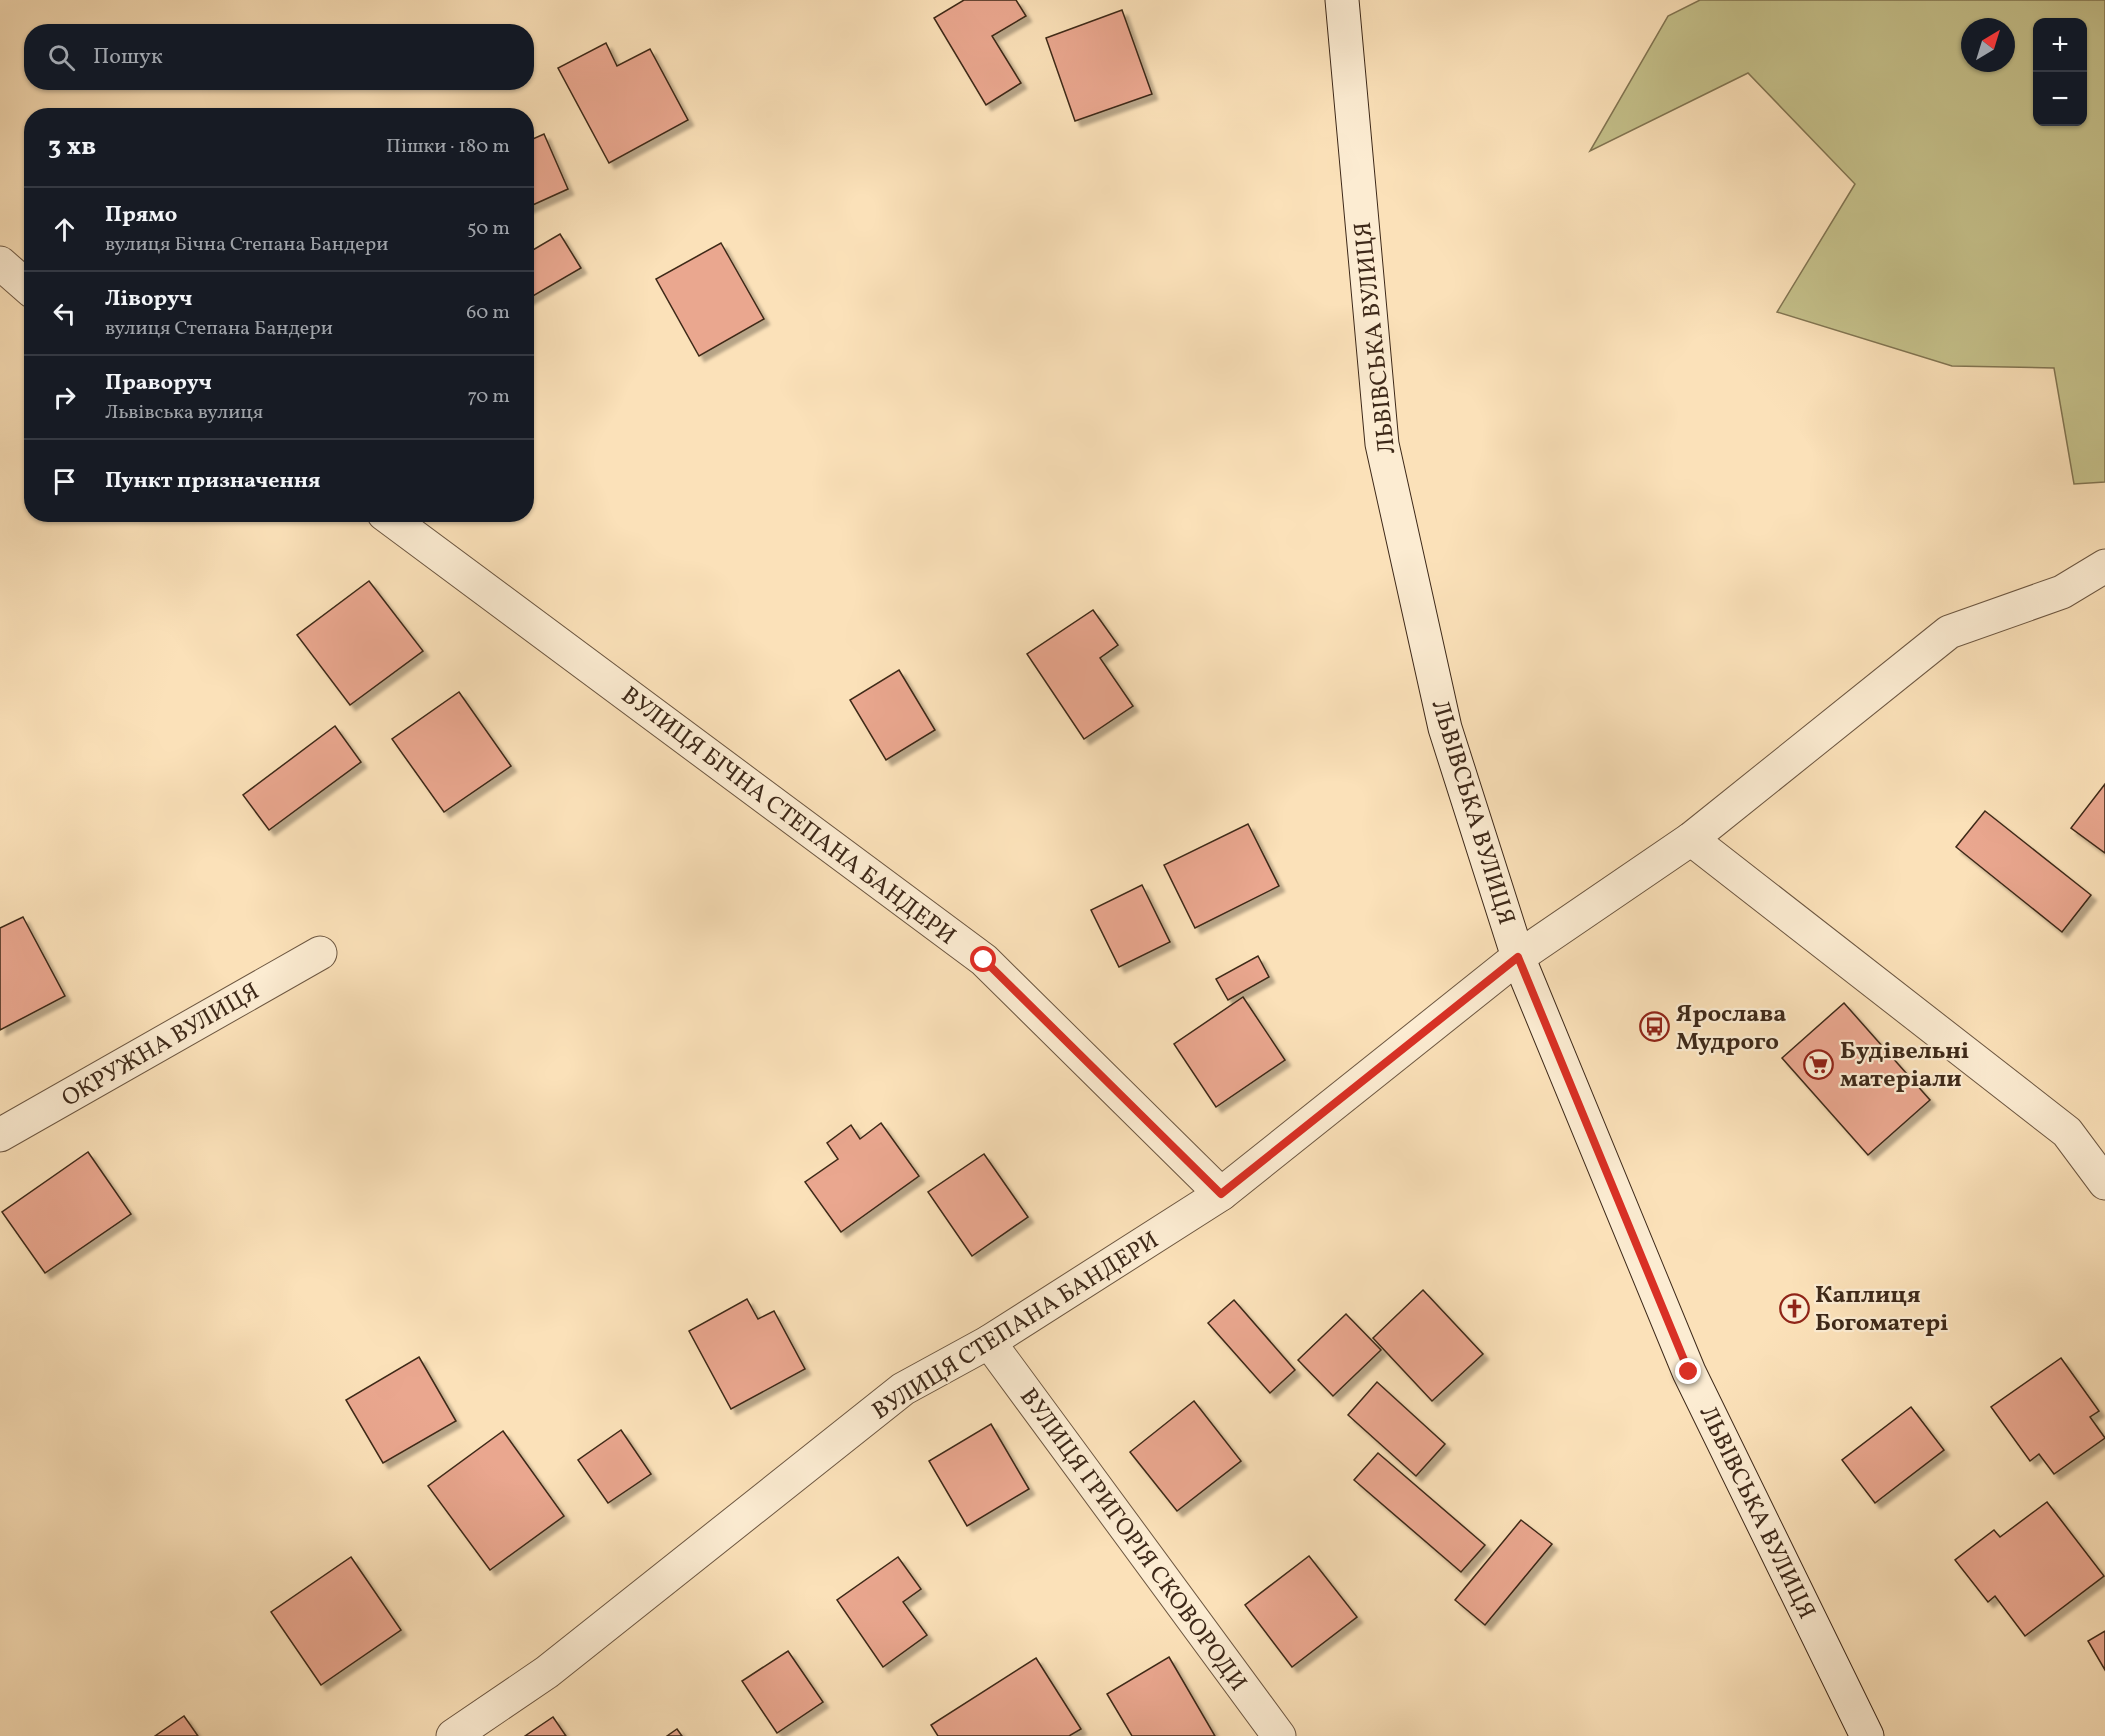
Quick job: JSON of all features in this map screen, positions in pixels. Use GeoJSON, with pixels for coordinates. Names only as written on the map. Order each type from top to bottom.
{"type":"FeatureCollection","features":[{"type":"Feature","properties":{"kind":"street","name":"ЛЬВІВСЬКА ВУЛИЦЯ"},"geometry":{"type":"LineString","coordinates":[[1342,0],[1382,444],[1445,728],[1518,957],[1689,1372],[1867,1736]]}},
{"type":"Feature","properties":{"kind":"street"},"geometry":{"type":"LineString","coordinates":[[0,263],[24,284]]}},
{"type":"Feature","properties":{"kind":"street","name":"ВУЛИЦЯ БІЧНА СТЕПАНА БАНДЕРИ"},"geometry":{"type":"LineString","coordinates":[[395,522],[984,960],[1221,1194]]}},
{"type":"Feature","properties":{"kind":"street","name":"ВУЛИЦЯ СТЕПАНА БАНДЕРИ"},"geometry":{"type":"LineString","coordinates":[[453,1736],[547,1672],[903,1389],[989,1342],[1221,1194],[1518,957],[1691,839],[1949,632],[2062,592],[2105,566]]}},
{"type":"Feature","properties":{"kind":"street"},"geometry":{"type":"LineString","coordinates":[[1691,839],[2067,1132],[2105,1183]]}},
{"type":"Feature","properties":{"kind":"street","name":"ОКРУЖНА ВУЛИЦЯ"},"geometry":{"type":"LineString","coordinates":[[0,1135],[320,953]]}},
{"type":"Feature","properties":{"kind":"street","name":"ВУЛИЦЯ ГРИГОРІЯ СКОВОРОДИ"},"geometry":{"type":"LineString","coordinates":[[989,1342],[1280,1736]]}},
{"type":"Feature","properties":{"kind":"shaded area"},"geometry":{"type":"Polygon","coordinates":[[[1700,0],[2105,0],[2105,482],[2074,484],[2054,368],[1952,366],[1777,312],[1855,184],[1748,73],[1590,151],[1668,16],[1700,0]]]}},
{"type":"Feature","properties":{"kind":"building"},"geometry":{"type":"Polygon","coordinates":[[[964,0],[1016,0],[1026,16],[992,36],[1021,83],[986,105],[934,18],[964,0]]]}},
{"type":"Feature","properties":{"kind":"building"},"geometry":{"type":"Polygon","coordinates":[[[1122,10],[1152,94],[1075,121],[1046,38],[1122,10]]]}},
{"type":"Feature","properties":{"kind":"building"},"geometry":{"type":"Polygon","coordinates":[[[606,43],[617,66],[650,49],[688,120],[609,163],[558,68],[606,43]]]}},
{"type":"Feature","properties":{"kind":"building"},"geometry":{"type":"Polygon","coordinates":[[[544,134],[568,189],[534,204],[534,138],[544,134]]]}},
{"type":"Feature","properties":{"kind":"building"},"geometry":{"type":"Polygon","coordinates":[[[560,234],[581,268],[534,295],[534,249],[560,234]]]}},
{"type":"Feature","properties":{"kind":"building"},"geometry":{"type":"Polygon","coordinates":[[[721,243],[764,319],[699,356],[656,279],[721,243]]]}},
{"type":"Feature","properties":{"kind":"building"},"geometry":{"type":"Polygon","coordinates":[[[369,581],[423,651],[350,705],[297,635],[369,581]]]}},
{"type":"Feature","properties":{"kind":"building"},"geometry":{"type":"Polygon","coordinates":[[[1093,610],[1118,645],[1100,658],[1133,706],[1084,739],[1027,654],[1093,610]]]}},
{"type":"Feature","properties":{"kind":"building"},"geometry":{"type":"Polygon","coordinates":[[[899,670],[935,730],[886,760],[850,700],[899,670]]]}},
{"type":"Feature","properties":{"kind":"building"},"geometry":{"type":"Polygon","coordinates":[[[459,692],[511,766],[444,812],[392,739],[459,692]]]}},
{"type":"Feature","properties":{"kind":"building"},"geometry":{"type":"Polygon","coordinates":[[[335,726],[361,762],[269,830],[243,795],[335,726]]]}},
{"type":"Feature","properties":{"kind":"building"},"geometry":{"type":"Polygon","coordinates":[[[2105,784],[2105,853],[2071,828],[2105,784]]]}},
{"type":"Feature","properties":{"kind":"building"},"geometry":{"type":"Polygon","coordinates":[[[1985,811],[2091,895],[2062,932],[1956,847],[1985,811]]]}},
{"type":"Feature","properties":{"kind":"building"},"geometry":{"type":"Polygon","coordinates":[[[1248,824],[1279,886],[1195,928],[1164,865],[1248,824]]]}},
{"type":"Feature","properties":{"kind":"building"},"geometry":{"type":"Polygon","coordinates":[[[1142,885],[1170,942],[1119,967],[1091,910],[1142,885]]]}},
{"type":"Feature","properties":{"kind":"building"},"geometry":{"type":"Polygon","coordinates":[[[23,917],[65,996],[0,1030],[0,928],[23,917]]]}},
{"type":"Feature","properties":{"kind":"building"},"geometry":{"type":"Polygon","coordinates":[[[1258,956],[1269,977],[1228,1000],[1216,979],[1258,956]]]}},
{"type":"Feature","properties":{"kind":"building"},"geometry":{"type":"Polygon","coordinates":[[[1243,997],[1285,1060],[1216,1107],[1174,1044],[1243,997]]]}},
{"type":"Feature","properties":{"kind":"building"},"geometry":{"type":"Polygon","coordinates":[[[1844,1003],[1930,1100],[1868,1155],[1782,1058],[1844,1003]]]}},
{"type":"Feature","properties":{"kind":"building"},"geometry":{"type":"Polygon","coordinates":[[[881,1123],[919,1176],[841,1232],[805,1182],[838,1159],[827,1143],[851,1125],[860,1139],[881,1123]]]}},
{"type":"Feature","properties":{"kind":"building"},"geometry":{"type":"Polygon","coordinates":[[[88,1152],[131,1214],[45,1273],[2,1212],[88,1152]]]}},
{"type":"Feature","properties":{"kind":"building"},"geometry":{"type":"Polygon","coordinates":[[[984,1154],[1028,1217],[972,1256],[928,1192],[984,1154]]]}},
{"type":"Feature","properties":{"kind":"building"},"geometry":{"type":"Polygon","coordinates":[[[1423,1290],[1483,1354],[1432,1401],[1373,1338],[1423,1290]]]}},
{"type":"Feature","properties":{"kind":"building"},"geometry":{"type":"Polygon","coordinates":[[[747,1299],[758,1319],[774,1311],[805,1369],[731,1409],[689,1331],[747,1299]]]}},
{"type":"Feature","properties":{"kind":"building"},"geometry":{"type":"Polygon","coordinates":[[[1234,1300],[1295,1370],[1270,1393],[1208,1323],[1234,1300]]]}},
{"type":"Feature","properties":{"kind":"building"},"geometry":{"type":"Polygon","coordinates":[[[1346,1314],[1381,1350],[1333,1396],[1298,1360],[1346,1314]]]}},
{"type":"Feature","properties":{"kind":"building"},"geometry":{"type":"Polygon","coordinates":[[[419,1357],[456,1421],[383,1463],[346,1400],[419,1357]]]}},
{"type":"Feature","properties":{"kind":"building"},"geometry":{"type":"Polygon","coordinates":[[[2061,1358],[2099,1411],[2090,1417],[2105,1438],[2054,1474],[2039,1454],[2030,1461],[1991,1407],[2061,1358]]]}},
{"type":"Feature","properties":{"kind":"building"},"geometry":{"type":"Polygon","coordinates":[[[1377,1382],[1445,1444],[1416,1476],[1348,1415],[1377,1382]]]}},
{"type":"Feature","properties":{"kind":"building"},"geometry":{"type":"Polygon","coordinates":[[[1194,1401],[1241,1461],[1177,1511],[1130,1452],[1194,1401]]]}},
{"type":"Feature","properties":{"kind":"building"},"geometry":{"type":"Polygon","coordinates":[[[1911,1407],[1944,1450],[1875,1503],[1842,1460],[1911,1407]]]}},
{"type":"Feature","properties":{"kind":"building"},"geometry":{"type":"Polygon","coordinates":[[[991,1424],[1029,1489],[967,1526],[929,1461],[991,1424]]]}},
{"type":"Feature","properties":{"kind":"building"},"geometry":{"type":"Polygon","coordinates":[[[621,1430],[651,1474],[608,1503],[578,1460],[621,1430]]]}},
{"type":"Feature","properties":{"kind":"building"},"geometry":{"type":"Polygon","coordinates":[[[503,1431],[564,1516],[490,1570],[428,1486],[503,1431]]]}},
{"type":"Feature","properties":{"kind":"building"},"geometry":{"type":"Polygon","coordinates":[[[1378,1453],[1485,1545],[1461,1572],[1354,1480],[1378,1453]]]}},
{"type":"Feature","properties":{"kind":"building"},"geometry":{"type":"Polygon","coordinates":[[[2047,1502],[2104,1576],[2025,1636],[1995,1596],[1988,1602],[1955,1560],[1994,1530],[2000,1537],[2047,1502]]]}},
{"type":"Feature","properties":{"kind":"building"},"geometry":{"type":"Polygon","coordinates":[[[1521,1520],[1552,1544],[1485,1625],[1455,1600],[1521,1520]]]}},
{"type":"Feature","properties":{"kind":"building"},"geometry":{"type":"Polygon","coordinates":[[[1309,1556],[1357,1617],[1292,1667],[1245,1605],[1309,1556]]]}},
{"type":"Feature","properties":{"kind":"building"},"geometry":{"type":"Polygon","coordinates":[[[351,1557],[401,1630],[321,1685],[271,1612],[351,1557]]]}},
{"type":"Feature","properties":{"kind":"building"},"geometry":{"type":"Polygon","coordinates":[[[898,1557],[921,1589],[903,1602],[927,1635],[883,1667],[837,1600],[898,1557]]]}},
{"type":"Feature","properties":{"kind":"building"},"geometry":{"type":"Polygon","coordinates":[[[2105,1631],[2105,1670],[2088,1641],[2105,1631]]]}},
{"type":"Feature","properties":{"kind":"building"},"geometry":{"type":"Polygon","coordinates":[[[788,1651],[823,1702],[777,1733],[742,1681],[788,1651]]]}},
{"type":"Feature","properties":{"kind":"building"},"geometry":{"type":"Polygon","coordinates":[[[1169,1657],[1215,1736],[1132,1736],[1107,1694],[1169,1657]]]}},
{"type":"Feature","properties":{"kind":"building"},"geometry":{"type":"Polygon","coordinates":[[[1036,1658],[1081,1729],[1069,1736],[938,1736],[931,1725],[1036,1658]]]}},
{"type":"Feature","properties":{"kind":"building"},"geometry":{"type":"Polygon","coordinates":[[[184,1716],[198,1736],[155,1736],[184,1716]]]}},
{"type":"Feature","properties":{"kind":"building"},"geometry":{"type":"Polygon","coordinates":[[[553,1717],[566,1736],[525,1736],[553,1717]]]}},
{"type":"Feature","properties":{"kind":"building"},"geometry":{"type":"Polygon","coordinates":[[[677,1729],[682,1736],[667,1736],[677,1729]]]}},
{"type":"Feature","properties":{"kind":"place","name":"Ярослава Мудрого"},"geometry":{"type":"Point","coordinates":[1655,1027]}},
{"type":"Feature","properties":{"kind":"place","name":"Будівельні матеріали"},"geometry":{"type":"Point","coordinates":[1819,1064]}},
{"type":"Feature","properties":{"kind":"place","name":"Каплиця Богоматері"},"geometry":{"type":"Point","coordinates":[1794,1308]}},
{"type":"Feature","properties":{"kind":"route"},"geometry":{"type":"LineString","coordinates":[[984,960],[1221,1194],[1518,957],[1689,1372]]}}]}
